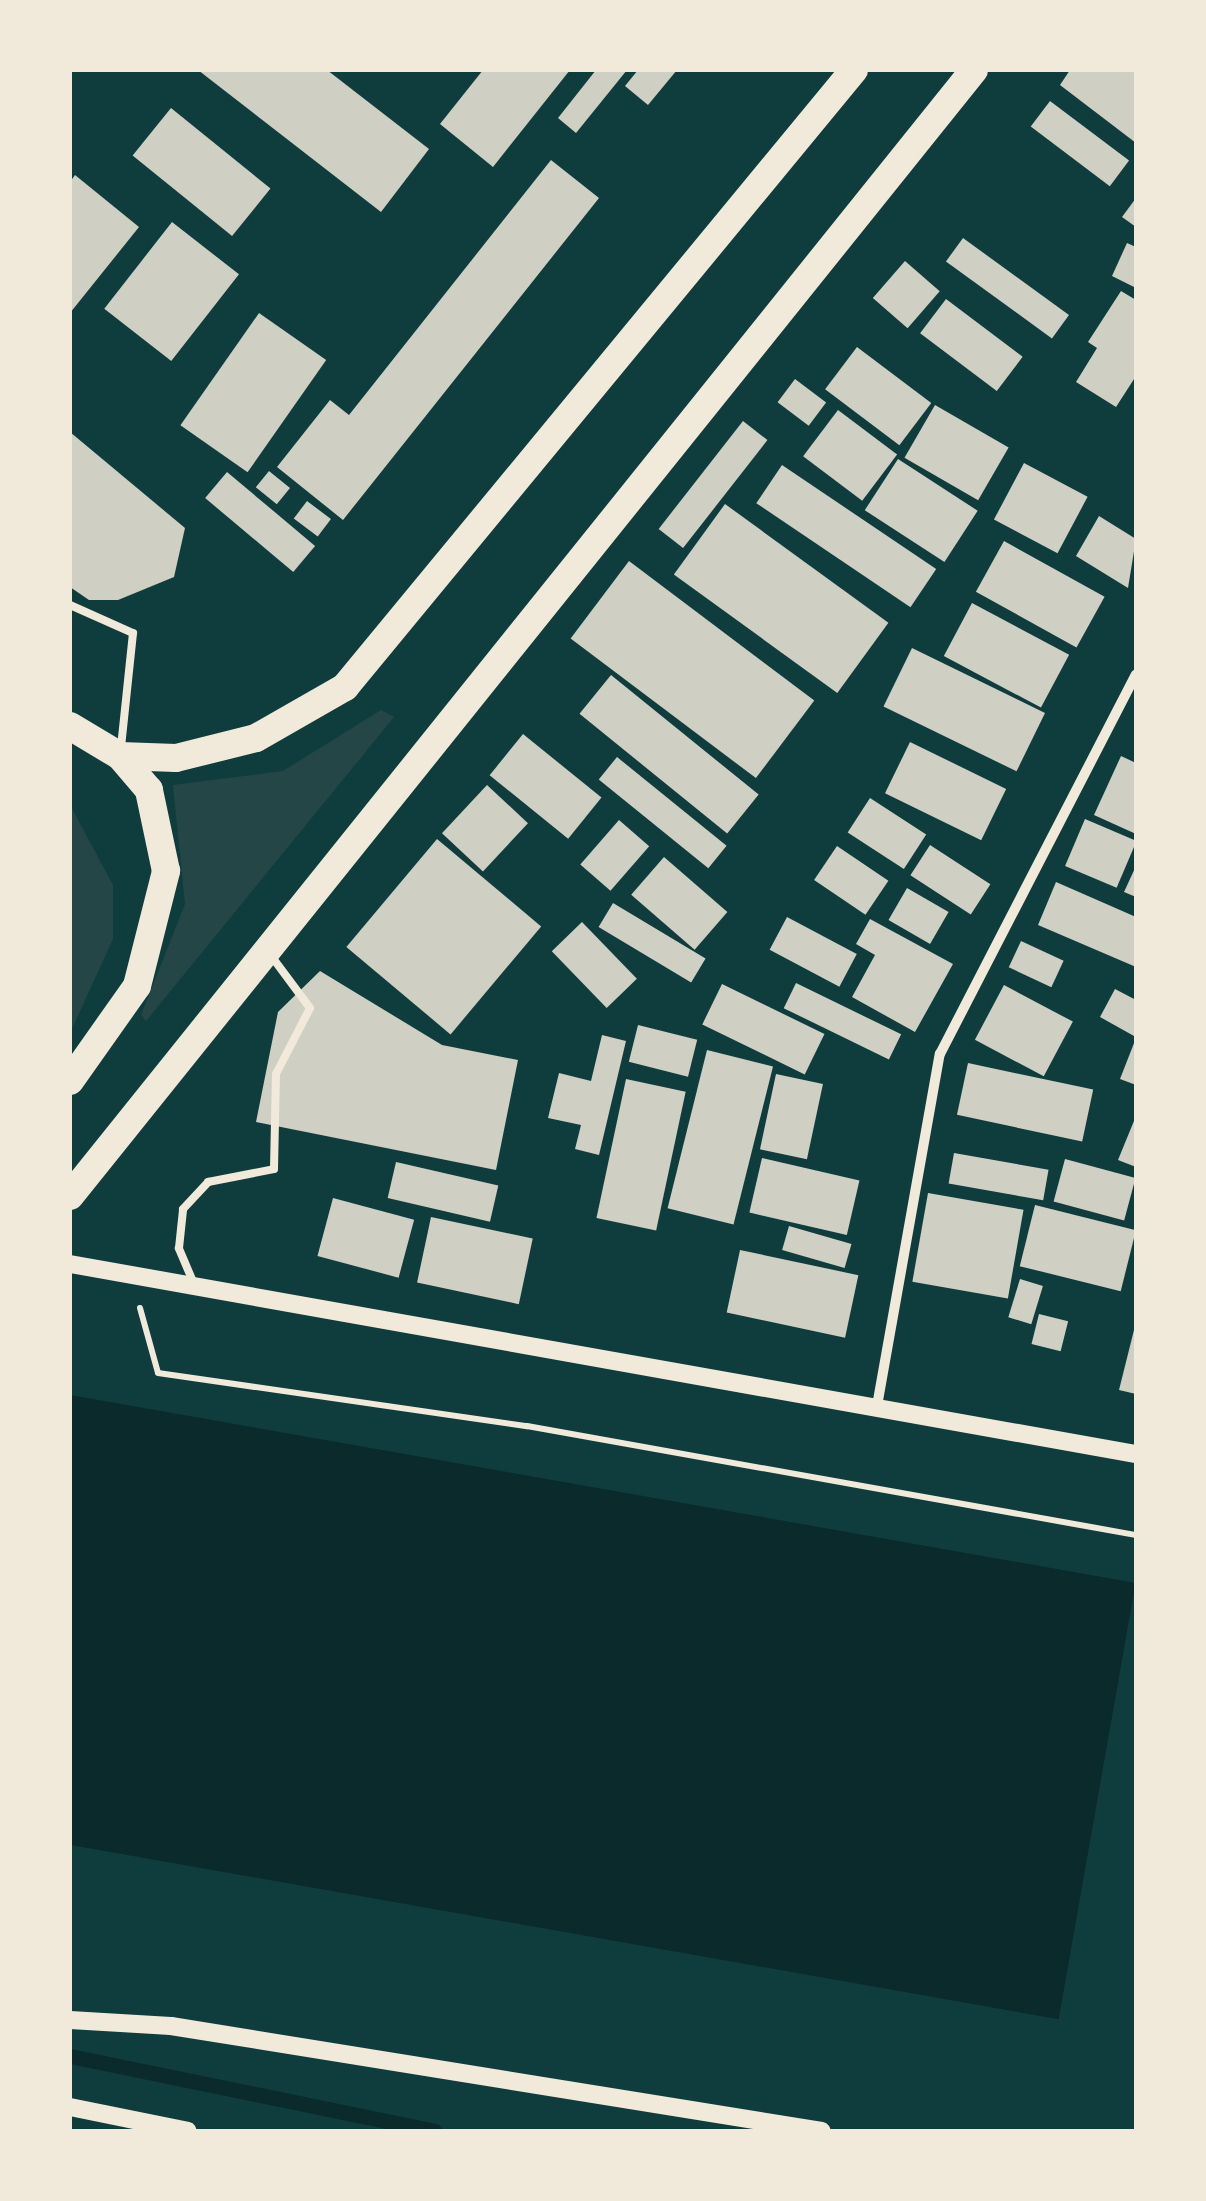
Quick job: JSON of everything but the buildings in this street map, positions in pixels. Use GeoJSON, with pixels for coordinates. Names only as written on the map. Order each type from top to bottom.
{"type":"FeatureCollection","features":[{"type":"Feature","properties":{"kind":"highway"},"geometry":{"type":"LineString","coordinates":[[120,756],[222,751],[345,687],[854,70]]}},
{"type":"Feature","properties":{"kind":"highway"},"geometry":{"type":"LineString","coordinates":[[70,1196],[974,70]]}},
{"type":"Feature","properties":{"kind":"highway"},"geometry":{"type":"LineString","coordinates":[[70,726],[120,756],[149,790],[166,872],[137,986],[70,1081]]}},
{"type":"Feature","properties":{"kind":"street"},"geometry":{"type":"LineString","coordinates":[[878,1406],[940,1054],[1136,675]]}},
{"type":"Feature","properties":{"kind":"street"},"geometry":{"type":"LineString","coordinates":[[70,1264],[198,1292],[878,1406],[1136,1454]]}},
{"type":"Feature","properties":{"kind":"street"},"geometry":{"type":"LineString","coordinates":[[70,2020],[170,2026],[822,2131]]}},
{"type":"Feature","properties":{"kind":"street"},"geometry":{"type":"LineString","coordinates":[[70,2107],[188,2131]]}},
{"type":"Feature","properties":{"kind":"lane"},"geometry":{"type":"LineString","coordinates":[[70,605],[121,620],[133,633],[120,756]]}},
{"type":"Feature","properties":{"kind":"lane"},"geometry":{"type":"LineString","coordinates":[[198,1292],[178,1248],[183,1209],[208,1182],[274,1169],[276,1074],[310,1008],[267,950]]}},
{"type":"Feature","properties":{"kind":"path"},"geometry":{"type":"LineString","coordinates":[[132,1277],[158,1373],[527,1426],[1136,1535]]}},
{"type":"Feature","properties":{"kind":"shaded area"},"geometry":{"type":"Polygon","coordinates":[[[381,710],[394,717],[146,1021],[141,1015],[185,904],[173,785],[283,771],[381,710]]]}},
{"type":"Feature","properties":{"kind":"shaded area"},"geometry":{"type":"Polygon","coordinates":[[[70,805],[113,885],[113,939],[70,1033],[70,805]]]}},
{"type":"Feature","properties":{"kind":"shaded area"},"geometry":{"type":"Polygon","coordinates":[[[70,1395],[1136,1583],[1059,2019],[70,1845],[70,1395]]]}},
{"type":"Feature","properties":{"kind":"waterway"},"geometry":{"type":"LineString","coordinates":[[70,2056],[434,2131]]}}]}
